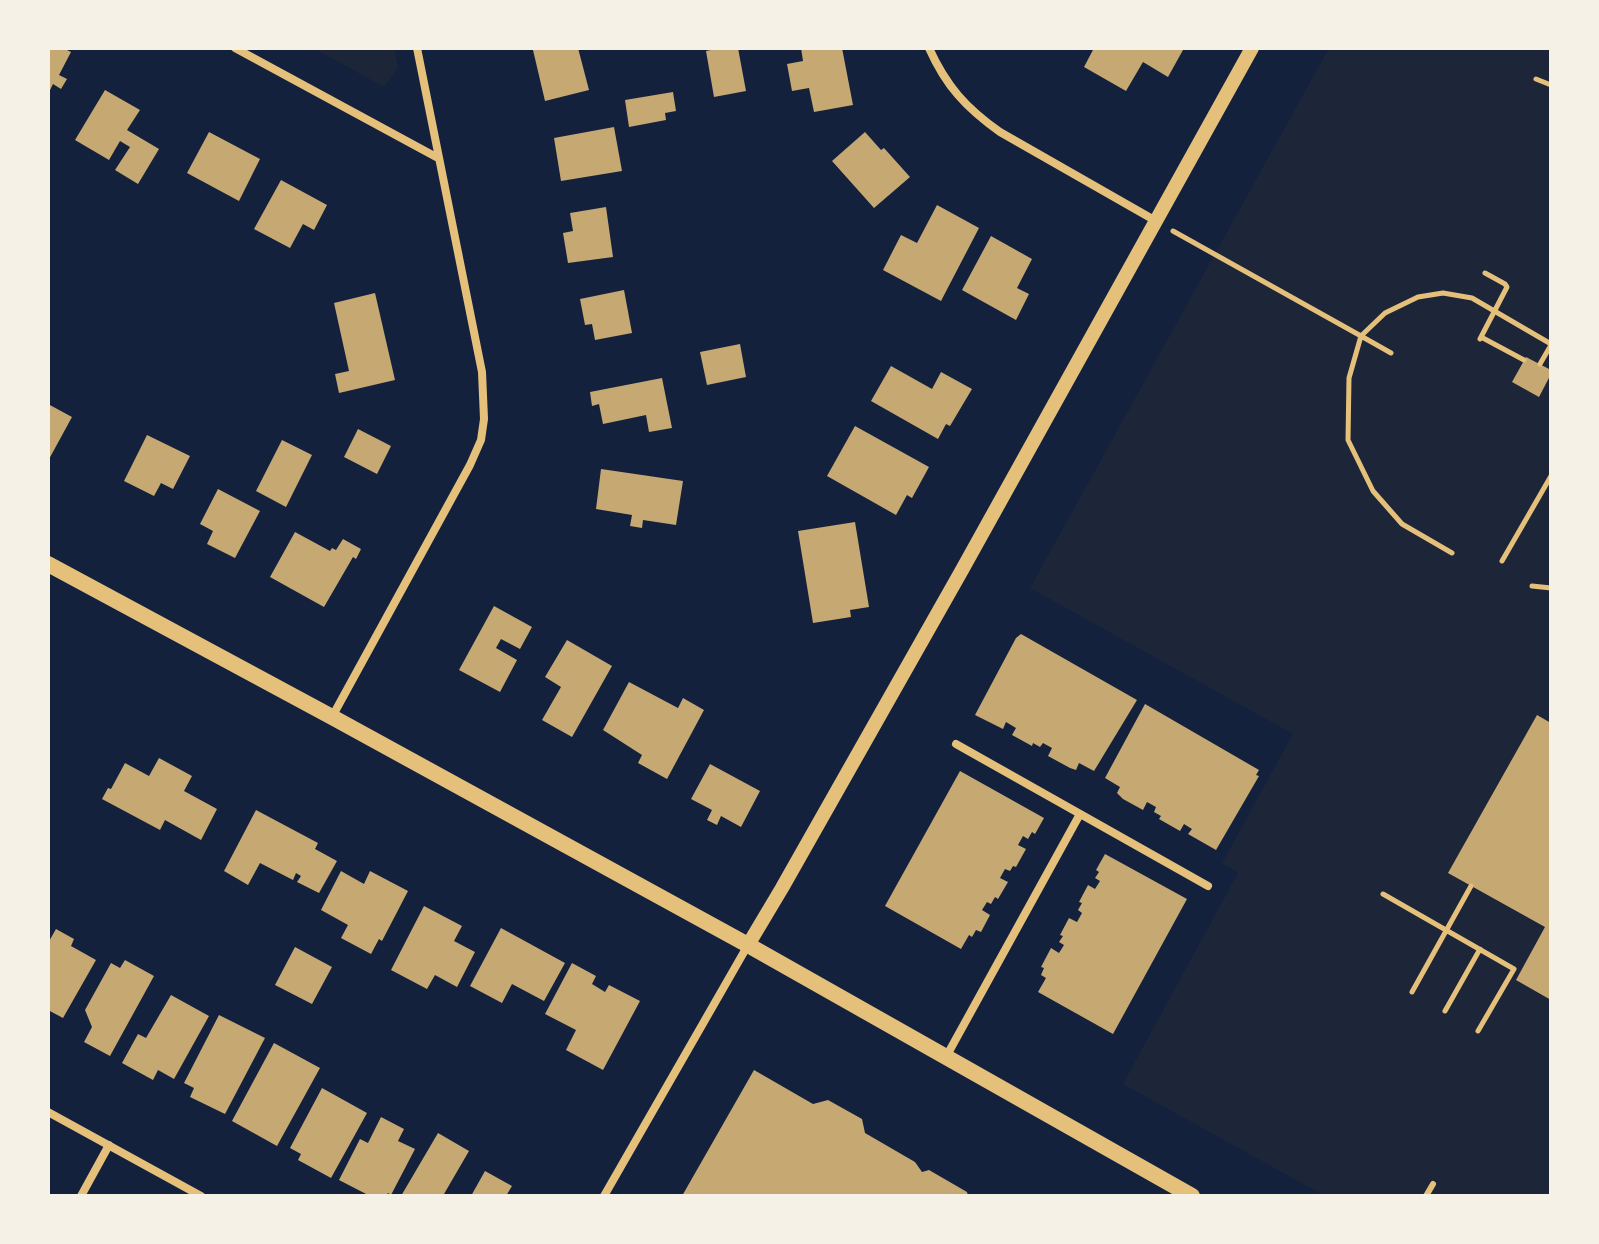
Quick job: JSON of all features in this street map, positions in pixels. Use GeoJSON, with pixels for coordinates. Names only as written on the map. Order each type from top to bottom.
{"type":"FeatureCollection","features":[{"type":"Feature","properties":{"kind":"main road"},"geometry":{"type":"LineString","coordinates":[[48,564],[748,945],[1192,1196]]}},
{"type":"Feature","properties":{"kind":"street"},"geometry":{"type":"LineString","coordinates":[[235,48],[438,158]]}},
{"type":"Feature","properties":{"kind":"street"},"geometry":{"type":"LineString","coordinates":[[332,717],[481,440],[484,409],[482,372],[417,48]]}},
{"type":"Feature","properties":{"kind":"street"},"geometry":{"type":"LineString","coordinates":[[929,48],[946,81],[979,117],[1011,139],[1156,221]]}},
{"type":"Feature","properties":{"kind":"street"},"geometry":{"type":"LineString","coordinates":[[604,1196],[939,612],[1252,48]]}},
{"type":"Feature","properties":{"kind":"street"},"geometry":{"type":"LineString","coordinates":[[956,744],[1208,886]]}},
{"type":"Feature","properties":{"kind":"street"},"geometry":{"type":"LineString","coordinates":[[946,1057],[1080,814]]}},
{"type":"Feature","properties":{"kind":"street"},"geometry":{"type":"LineString","coordinates":[[48,1112],[201,1196]]}},
{"type":"Feature","properties":{"kind":"street"},"geometry":{"type":"LineString","coordinates":[[81,1196],[109,1145]]}},
{"type":"Feature","properties":{"kind":"lane"},"geometry":{"type":"LineString","coordinates":[[1426,1196],[1433,1184]]}},
{"type":"Feature","properties":{"kind":"path"},"geometry":{"type":"LineString","coordinates":[[1536,79],[1551,85]]}},
{"type":"Feature","properties":{"kind":"path"},"geometry":{"type":"LineString","coordinates":[[1156,221],[1391,353]]}},
{"type":"Feature","properties":{"kind":"path"},"geometry":{"type":"LineString","coordinates":[[1485,273],[1507,287],[1480,338],[1524,360]]}},
{"type":"Feature","properties":{"kind":"path"},"geometry":{"type":"LineString","coordinates":[[1452,553],[1402,524],[1373,491],[1348,440],[1349,378],[1361,336],[1385,313],[1418,297],[1443,293],[1472,298],[1551,344],[1540,364]]}},
{"type":"Feature","properties":{"kind":"path"},"geometry":{"type":"LineString","coordinates":[[1502,561],[1551,476]]}},
{"type":"Feature","properties":{"kind":"path"},"geometry":{"type":"LineString","coordinates":[[1532,586],[1551,588]]}},
{"type":"Feature","properties":{"kind":"path"},"geometry":{"type":"LineString","coordinates":[[1412,992],[1471,886]]}},
{"type":"Feature","properties":{"kind":"path"},"geometry":{"type":"LineString","coordinates":[[1383,894],[1517,971],[1478,1031]]}},
{"type":"Feature","properties":{"kind":"path"},"geometry":{"type":"LineString","coordinates":[[1445,1011],[1480,949]]}},
{"type":"Feature","properties":{"kind":"shaded area"},"geometry":{"type":"Polygon","coordinates":[[[313,48],[394,48],[398,68],[384,87],[313,48]]]}},
{"type":"Feature","properties":{"kind":"shaded area"},"geometry":{"type":"Polygon","coordinates":[[[1329,48],[1551,48],[1551,1196],[1325,1196],[1123,1084],[1238,873],[1222,863],[1293,734],[1030,588],[1329,48]]]}},
{"type":"Feature","properties":{"kind":"building"},"geometry":{"type":"Polygon","coordinates":[[[48,48],[63,48],[71,52],[59,75],[67,79],[61,89],[53,84],[48,94],[48,48]]]}},
{"type":"Feature","properties":{"kind":"building"},"geometry":{"type":"Polygon","coordinates":[[[578,48],[589,90],[545,101],[533,50],[578,48]]]}},
{"type":"Feature","properties":{"kind":"building"},"geometry":{"type":"Polygon","coordinates":[[[738,48],[746,91],[714,97],[706,51],[738,48]]]}},
{"type":"Feature","properties":{"kind":"building"},"geometry":{"type":"Polygon","coordinates":[[[801,48],[842,48],[853,105],[814,112],[809,88],[792,91],[787,64],[803,61],[801,48]]]}},
{"type":"Feature","properties":{"kind":"building"},"geometry":{"type":"Polygon","coordinates":[[[1094,48],[1183,50],[1168,77],[1143,62],[1126,91],[1084,67],[1094,48]]]}},
{"type":"Feature","properties":{"kind":"building"},"geometry":{"type":"Polygon","coordinates":[[[105,90],[140,110],[127,130],[159,149],[138,184],[115,170],[130,147],[120,141],[109,160],[75,140],[105,90]]]}},
{"type":"Feature","properties":{"kind":"building"},"geometry":{"type":"Polygon","coordinates":[[[673,92],[676,111],[665,113],[666,120],[629,127],[625,100],[673,92]]]}},
{"type":"Feature","properties":{"kind":"building"},"geometry":{"type":"Polygon","coordinates":[[[614,127],[622,171],[561,181],[554,138],[614,127]]]}},
{"type":"Feature","properties":{"kind":"building"},"geometry":{"type":"Polygon","coordinates":[[[209,132],[260,159],[239,201],[187,173],[209,132]]]}},
{"type":"Feature","properties":{"kind":"building"},"geometry":{"type":"Polygon","coordinates":[[[865,132],[910,177],[874,208],[832,161],[865,132]]]}},
{"type":"Feature","properties":{"kind":"building"},"geometry":{"type":"Polygon","coordinates":[[[281,180],[327,205],[314,230],[303,224],[290,248],[254,229],[281,180]]]}},
{"type":"Feature","properties":{"kind":"building"},"geometry":{"type":"Polygon","coordinates":[[[937,205],[979,228],[941,301],[883,270],[901,235],[917,243],[937,205]]]}},
{"type":"Feature","properties":{"kind":"building"},"geometry":{"type":"Polygon","coordinates":[[[606,207],[613,257],[568,263],[563,233],[573,231],[570,213],[606,207]]]}},
{"type":"Feature","properties":{"kind":"building"},"geometry":{"type":"Polygon","coordinates":[[[991,236],[1032,259],[1017,288],[1029,294],[1016,320],[962,290],[991,236]]]}},
{"type":"Feature","properties":{"kind":"building"},"geometry":{"type":"Polygon","coordinates":[[[624,290],[632,333],[595,340],[592,324],[585,325],[580,299],[624,290]]]}},
{"type":"Feature","properties":{"kind":"building"},"geometry":{"type":"Polygon","coordinates":[[[375,293],[395,380],[339,393],[335,374],[349,371],[334,303],[375,293]]]}},
{"type":"Feature","properties":{"kind":"building"},"geometry":{"type":"Polygon","coordinates":[[[740,344],[746,377],[707,385],[700,352],[740,344]]]}},
{"type":"Feature","properties":{"kind":"building"},"geometry":{"type":"Polygon","coordinates":[[[1526,357],[1551,370],[1539,397],[1512,382],[1526,357]]]}},
{"type":"Feature","properties":{"kind":"building"},"geometry":{"type":"Polygon","coordinates":[[[891,366],[932,389],[941,372],[972,389],[950,426],[946,424],[938,439],[871,401],[891,366]]]}},
{"type":"Feature","properties":{"kind":"building"},"geometry":{"type":"Polygon","coordinates":[[[662,378],[672,428],[649,432],[646,415],[603,424],[599,404],[592,406],[590,392],[662,378]]]}},
{"type":"Feature","properties":{"kind":"building"},"geometry":{"type":"Polygon","coordinates":[[[48,404],[72,417],[48,461],[48,404]]]}},
{"type":"Feature","properties":{"kind":"building"},"geometry":{"type":"Polygon","coordinates":[[[855,426],[929,467],[912,498],[907,495],[896,515],[827,476],[855,426]]]}},
{"type":"Feature","properties":{"kind":"building"},"geometry":{"type":"Polygon","coordinates":[[[358,429],[391,446],[377,474],[344,457],[358,429]]]}},
{"type":"Feature","properties":{"kind":"building"},"geometry":{"type":"Polygon","coordinates":[[[147,435],[190,456],[173,489],[161,483],[154,496],[124,481],[147,435]]]}},
{"type":"Feature","properties":{"kind":"building"},"geometry":{"type":"Polygon","coordinates":[[[282,440],[312,455],[286,507],[256,491],[282,440]]]}},
{"type":"Feature","properties":{"kind":"building"},"geometry":{"type":"Polygon","coordinates":[[[601,469],[683,481],[676,525],[643,520],[642,528],[630,526],[632,515],[596,509],[601,469]]]}},
{"type":"Feature","properties":{"kind":"building"},"geometry":{"type":"Polygon","coordinates":[[[218,489],[260,511],[235,558],[207,544],[213,531],[200,524],[218,489]]]}},
{"type":"Feature","properties":{"kind":"building"},"geometry":{"type":"Polygon","coordinates":[[[855,522],[869,607],[850,610],[851,617],[813,623],[798,531],[855,522]]]}},
{"type":"Feature","properties":{"kind":"building"},"geometry":{"type":"Polygon","coordinates":[[[295,532],[330,551],[332,548],[336,550],[343,539],[361,549],[356,559],[353,557],[324,607],[270,577],[295,532]]]}},
{"type":"Feature","properties":{"kind":"building"},"geometry":{"type":"Polygon","coordinates":[[[494,606],[532,627],[520,649],[501,639],[496,648],[517,660],[500,692],[459,670],[494,606]]]}},
{"type":"Feature","properties":{"kind":"building"},"geometry":{"type":"Polygon","coordinates":[[[1021,634],[1137,700],[1094,771],[1079,763],[1076,770],[1070,768],[1048,756],[1052,748],[1043,743],[1040,747],[1033,743],[1032,746],[1012,735],[1016,728],[1006,722],[1003,729],[975,715],[1021,634]]]}},
{"type":"Feature","properties":{"kind":"building"},"geometry":{"type":"Polygon","coordinates":[[[567,640],[612,666],[572,737],[542,720],[561,687],[545,677],[567,640]]]}},
{"type":"Feature","properties":{"kind":"building"},"geometry":{"type":"Polygon","coordinates":[[[629,682],[678,708],[683,698],[704,710],[667,779],[638,763],[642,755],[603,730],[629,682]]]}},
{"type":"Feature","properties":{"kind":"building"},"geometry":{"type":"Polygon","coordinates":[[[1145,704],[1259,770],[1256,775],[1259,776],[1216,850],[1188,834],[1192,829],[1184,824],[1180,831],[1159,819],[1161,816],[1154,812],[1156,807],[1147,802],[1143,810],[1123,799],[1117,793],[1120,787],[1105,778],[1145,704]]]}},
{"type":"Feature","properties":{"kind":"building"},"geometry":{"type":"Polygon","coordinates":[[[1537,715],[1551,723],[1551,1000],[1516,980],[1545,927],[1448,873],[1537,715]]]}},
{"type":"Feature","properties":{"kind":"building"},"geometry":{"type":"Polygon","coordinates":[[[159,758],[192,776],[184,791],[217,809],[201,840],[165,820],[160,830],[102,799],[125,763],[149,776],[159,758]]]}},
{"type":"Feature","properties":{"kind":"building"},"geometry":{"type":"Polygon","coordinates":[[[710,764],[760,791],[741,827],[721,816],[717,825],[707,820],[712,810],[691,799],[710,764]]]}},
{"type":"Feature","properties":{"kind":"building"},"geometry":{"type":"Polygon","coordinates":[[[960,771],[1044,818],[1035,834],[1032,832],[1028,839],[1023,836],[1018,845],[1026,849],[1016,867],[1013,866],[1010,871],[1005,869],[1000,878],[1008,882],[998,899],[995,897],[991,904],[987,902],[982,910],[990,915],[981,932],[976,930],[972,937],[969,935],[961,949],[885,906],[960,771]]]}},
{"type":"Feature","properties":{"kind":"building"},"geometry":{"type":"Polygon","coordinates":[[[256,810],[318,843],[315,849],[337,861],[319,893],[297,882],[301,876],[296,873],[293,880],[260,863],[248,885],[224,871],[256,810]]]}},
{"type":"Feature","properties":{"kind":"building"},"geometry":{"type":"Polygon","coordinates":[[[1105,854],[1187,899],[1113,1034],[1038,992],[1046,978],[1041,975],[1044,968],[1041,967],[1051,948],[1059,953],[1064,945],[1059,942],[1063,936],[1060,935],[1069,918],[1077,922],[1082,913],[1078,910],[1082,903],[1079,902],[1088,885],[1095,889],[1100,881],[1095,878],[1099,872],[1096,870],[1105,854]]]}},
{"type":"Feature","properties":{"kind":"building"},"geometry":{"type":"Polygon","coordinates":[[[341,871],[364,884],[370,871],[408,891],[382,941],[379,939],[371,954],[341,938],[348,925],[321,910],[341,871]]]}},
{"type":"Feature","properties":{"kind":"building"},"geometry":{"type":"Polygon","coordinates":[[[424,906],[462,926],[454,941],[475,952],[457,987],[435,975],[427,989],[391,970],[424,906]]]}},
{"type":"Feature","properties":{"kind":"building"},"geometry":{"type":"Polygon","coordinates":[[[501,928],[565,963],[544,1001],[512,984],[502,1003],[470,986],[501,928]]]}},
{"type":"Feature","properties":{"kind":"building"},"geometry":{"type":"Polygon","coordinates":[[[56,929],[74,939],[71,946],[96,960],[63,1018],[48,1010],[48,943],[56,929]]]}},
{"type":"Feature","properties":{"kind":"building"},"geometry":{"type":"Polygon","coordinates":[[[295,947],[332,967],[312,1004],[275,985],[295,947]]]}},
{"type":"Feature","properties":{"kind":"building"},"geometry":{"type":"Polygon","coordinates":[[[125,960],[154,976],[110,1056],[84,1042],[92,1027],[85,1010],[111,963],[120,968],[125,960]]]}},
{"type":"Feature","properties":{"kind":"building"},"geometry":{"type":"Polygon","coordinates":[[[572,963],[596,976],[592,984],[605,992],[609,985],[640,1001],[603,1070],[566,1050],[576,1030],[545,1014],[572,963]]]}},
{"type":"Feature","properties":{"kind":"building"},"geometry":{"type":"Polygon","coordinates":[[[171,995],[209,1016],[174,1079],[158,1070],[153,1080],[122,1063],[138,1034],[146,1038],[171,995]]]}},
{"type":"Feature","properties":{"kind":"building"},"geometry":{"type":"Polygon","coordinates":[[[219,1015],[265,1038],[225,1114],[190,1097],[194,1088],[184,1083],[219,1015]]]}},
{"type":"Feature","properties":{"kind":"building"},"geometry":{"type":"Polygon","coordinates":[[[274,1043],[320,1068],[277,1146],[232,1121],[274,1043]]]}},
{"type":"Feature","properties":{"kind":"building"},"geometry":{"type":"Polygon","coordinates":[[[754,1070],[813,1104],[828,1100],[862,1119],[865,1133],[915,1162],[922,1172],[929,1170],[967,1192],[968,1196],[682,1196],[754,1070]]]}},
{"type":"Feature","properties":{"kind":"building"},"geometry":{"type":"Polygon","coordinates":[[[322,1088],[367,1113],[331,1178],[298,1160],[301,1154],[290,1148],[322,1088]]]}},
{"type":"Feature","properties":{"kind":"building"},"geometry":{"type":"Polygon","coordinates":[[[381,1117],[404,1129],[398,1141],[415,1149],[391,1195],[370,1196],[339,1180],[360,1139],[368,1143],[381,1117]]]}},
{"type":"Feature","properties":{"kind":"building"},"geometry":{"type":"Polygon","coordinates":[[[438,1133],[469,1151],[444,1194],[448,1196],[401,1196],[438,1133]]]}},
{"type":"Feature","properties":{"kind":"building"},"geometry":{"type":"Polygon","coordinates":[[[485,1171],[512,1186],[506,1196],[471,1196],[485,1171]]]}}]}
